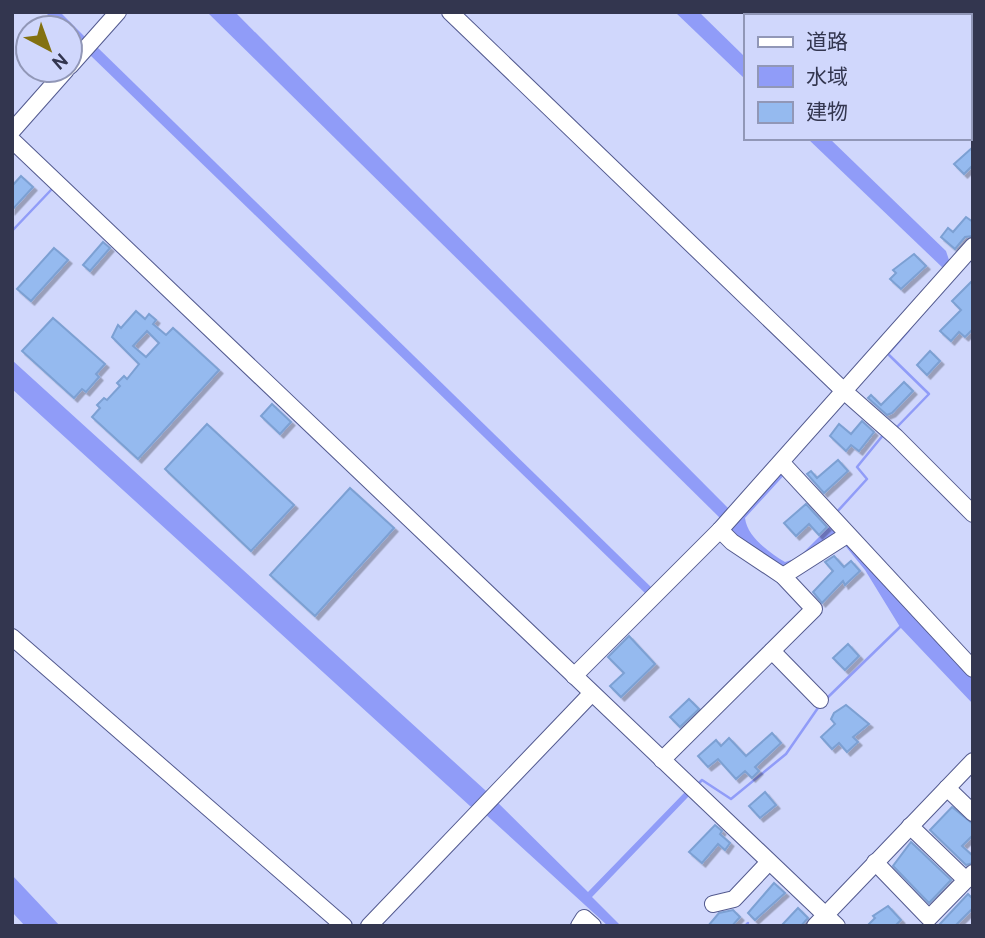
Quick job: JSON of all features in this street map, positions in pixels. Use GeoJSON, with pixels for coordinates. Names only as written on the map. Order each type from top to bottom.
{"type":"FeatureCollection","features":[{"type":"Feature","properties":{"kind":"street"},"geometry":{"type":"LineString","coordinates":[[84,50],[118,12]]}},
{"type":"Feature","properties":{"kind":"street"},"geometry":{"type":"LineString","coordinates":[[450,12],[845,392],[896,437],[973,514]]}},
{"type":"Feature","properties":{"kind":"street"},"geometry":{"type":"LineString","coordinates":[[12,131],[54,84]]}},
{"type":"Feature","properties":{"kind":"street"},"geometry":{"type":"LineString","coordinates":[[12,140],[769,862],[819,920],[837,926]]}},
{"type":"Feature","properties":{"kind":"street"},"geometry":{"type":"LineString","coordinates":[[574,676],[720,530],[973,246]]}},
{"type":"Feature","properties":{"kind":"street"},"geometry":{"type":"LineString","coordinates":[[782,463],[973,669]]}},
{"type":"Feature","properties":{"kind":"street"},"geometry":{"type":"LineString","coordinates":[[662,760],[814,609],[783,576],[732,542],[720,530]]}},
{"type":"Feature","properties":{"kind":"street"},"geometry":{"type":"LineString","coordinates":[[783,576],[847,535]]}},
{"type":"Feature","properties":{"kind":"street"},"geometry":{"type":"LineString","coordinates":[[12,637],[344,926]]}},
{"type":"Feature","properties":{"kind":"street"},"geometry":{"type":"LineString","coordinates":[[772,651],[820,700]]}},
{"type":"Feature","properties":{"kind":"street"},"geometry":{"type":"LineString","coordinates":[[369,926],[591,694]]}},
{"type":"Feature","properties":{"kind":"street"},"geometry":{"type":"LineString","coordinates":[[819,920],[973,761]]}},
{"type":"Feature","properties":{"kind":"street"},"geometry":{"type":"LineString","coordinates":[[947,788],[973,813]]}},
{"type":"Feature","properties":{"kind":"street"},"geometry":{"type":"LineString","coordinates":[[874,862],[929,918],[969,877],[910,826]]}},
{"type":"Feature","properties":{"kind":"street"},"geometry":{"type":"LineString","coordinates":[[713,904],[734,899],[769,862]]}},
{"type":"Feature","properties":{"kind":"street"},"geometry":{"type":"LineString","coordinates":[[579,926],[584,918],[593,926]]}},
{"type":"Feature","properties":{"kind":"water"},"geometry":{"type":"Polygon","coordinates":[[[207,12],[235,12],[730,510],[721,519],[207,12]]]}},
{"type":"Feature","properties":{"kind":"water"},"geometry":{"type":"Polygon","coordinates":[[[675,12],[699,12],[744,56],[744,78],[675,12]]]}},
{"type":"Feature","properties":{"kind":"water"},"geometry":{"type":"Polygon","coordinates":[[[95,45],[653,589],[647,595],[88,53],[95,45]]]}},
{"type":"Feature","properties":{"kind":"water"},"geometry":{"type":"Polygon","coordinates":[[[809,140],[831,140],[946,251],[950,263],[944,269],[809,140]]]}},
{"type":"Feature","properties":{"kind":"water"},"geometry":{"type":"Polygon","coordinates":[[[12,360],[485,790],[588,892],[685,792],[689,796],[592,897],[621,926],[608,926],[483,812],[470,806],[12,389],[12,360]]]}},
{"type":"Feature","properties":{"kind":"water"},"geometry":{"type":"Polygon","coordinates":[[[784,469],[787,472],[745,518],[755,538],[785,562],[798,558],[832,524],[840,536],[824,540],[798,559],[783,566],[734,536],[728,526],[784,469]]]}},
{"type":"Feature","properties":{"kind":"water"},"geometry":{"type":"Polygon","coordinates":[[[845,541],[973,678],[973,704],[900,627],[865,570],[843,543],[845,541]]]}},
{"type":"Feature","properties":{"kind":"water"},"geometry":{"type":"Polygon","coordinates":[[[12,875],[60,926],[25,926],[12,912],[12,875]]]}},
{"type":"Feature","properties":{"kind":"building"},"geometry":{"type":"Polygon","coordinates":[[[973,147],[973,165],[964,174],[954,164],[973,147]]]}},
{"type":"Feature","properties":{"kind":"building"},"geometry":{"type":"Polygon","coordinates":[[[21,176],[33,187],[12,210],[12,186],[21,176]]]}},
{"type":"Feature","properties":{"kind":"building"},"geometry":{"type":"Polygon","coordinates":[[[966,217],[973,222],[973,236],[965,237],[955,249],[941,237],[948,228],[953,232],[966,217]]]}},
{"type":"Feature","properties":{"kind":"building"},"geometry":{"type":"Polygon","coordinates":[[[103,242],[110,248],[90,271],[83,265],[103,242]]]}},
{"type":"Feature","properties":{"kind":"building"},"geometry":{"type":"Polygon","coordinates":[[[54,248],[68,260],[31,301],[17,289],[54,248]]]}},
{"type":"Feature","properties":{"kind":"building"},"geometry":{"type":"Polygon","coordinates":[[[914,254],[926,266],[901,289],[890,279],[896,273],[893,270],[914,254]]]}},
{"type":"Feature","properties":{"kind":"building"},"geometry":{"type":"Polygon","coordinates":[[[973,280],[973,329],[965,337],[959,332],[951,341],[940,331],[961,310],[952,301],[973,280]]]}},
{"type":"Feature","properties":{"kind":"building"},"geometry":{"type":"Polygon","coordinates":[[[136,311],[145,319],[149,314],[156,320],[153,324],[166,335],[173,328],[219,370],[138,459],[92,417],[100,408],[97,405],[104,398],[107,400],[120,386],[117,383],[124,376],[127,379],[139,364],[112,337],[118,325],[121,328],[136,311]],[[147,331],[133,346],[146,357],[159,343],[147,331]]]}},
{"type":"Feature","properties":{"kind":"building"},"geometry":{"type":"Polygon","coordinates":[[[53,318],[105,364],[96,374],[99,377],[86,392],[82,389],[74,398],[22,351],[53,318]]]}},
{"type":"Feature","properties":{"kind":"building"},"geometry":{"type":"Polygon","coordinates":[[[930,351],[940,361],[927,375],[917,365],[930,351]]]}},
{"type":"Feature","properties":{"kind":"building"},"geometry":{"type":"Polygon","coordinates":[[[904,382],[913,391],[892,413],[887,415],[868,398],[871,395],[881,405],[904,382]]]}},
{"type":"Feature","properties":{"kind":"building"},"geometry":{"type":"Polygon","coordinates":[[[272,404],[291,422],[280,434],[261,416],[272,404]]]}},
{"type":"Feature","properties":{"kind":"building"},"geometry":{"type":"Polygon","coordinates":[[[862,421],[874,432],[859,451],[851,445],[846,451],[830,436],[839,424],[851,434],[862,421]]]}},
{"type":"Feature","properties":{"kind":"building"},"geometry":{"type":"Polygon","coordinates":[[[207,424],[294,505],[251,551],[165,469],[207,424]]]}},
{"type":"Feature","properties":{"kind":"building"},"geometry":{"type":"Polygon","coordinates":[[[838,460],[848,471],[824,493],[807,474],[811,471],[817,478],[838,460]]]}},
{"type":"Feature","properties":{"kind":"building"},"geometry":{"type":"Polygon","coordinates":[[[350,488],[394,528],[315,616],[270,575],[350,488]]]}},
{"type":"Feature","properties":{"kind":"building"},"geometry":{"type":"Polygon","coordinates":[[[806,504],[827,527],[819,535],[809,524],[796,536],[784,523],[806,504]]]}},
{"type":"Feature","properties":{"kind":"building"},"geometry":{"type":"Polygon","coordinates":[[[834,556],[844,567],[851,561],[860,571],[845,585],[843,581],[822,603],[813,592],[833,571],[825,562],[834,556]]]}},
{"type":"Feature","properties":{"kind":"building"},"geometry":{"type":"Polygon","coordinates":[[[629,636],[655,664],[621,697],[610,686],[624,673],[608,657],[629,636]]]}},
{"type":"Feature","properties":{"kind":"building"},"geometry":{"type":"Polygon","coordinates":[[[848,644],[859,656],[845,670],[833,658],[848,644]]]}},
{"type":"Feature","properties":{"kind":"building"},"geometry":{"type":"Polygon","coordinates":[[[689,699],[699,709],[680,727],[670,717],[689,699]]]}},
{"type":"Feature","properties":{"kind":"building"},"geometry":{"type":"Polygon","coordinates":[[[846,705],[869,724],[853,737],[858,742],[847,752],[839,743],[832,749],[821,737],[835,724],[831,719],[834,713],[846,705]]]}},
{"type":"Feature","properties":{"kind":"building"},"geometry":{"type":"Polygon","coordinates":[[[772,733],[781,743],[755,767],[759,771],[752,778],[745,771],[736,779],[718,759],[708,767],[698,756],[716,740],[721,746],[729,738],[746,756],[772,733]]]}},
{"type":"Feature","properties":{"kind":"building"},"geometry":{"type":"Polygon","coordinates":[[[765,792],[776,805],[760,818],[749,806],[765,792]]]}},
{"type":"Feature","properties":{"kind":"building"},"geometry":{"type":"Polygon","coordinates":[[[952,807],[973,824],[973,835],[962,846],[973,856],[973,863],[966,865],[930,830],[952,807]]]}},
{"type":"Feature","properties":{"kind":"building"},"geometry":{"type":"Polygon","coordinates":[[[715,825],[730,843],[725,850],[718,844],[702,863],[689,852],[715,825]]]}},
{"type":"Feature","properties":{"kind":"building"},"geometry":{"type":"Polygon","coordinates":[[[911,842],[951,880],[929,903],[893,866],[911,842]]]}},
{"type":"Feature","properties":{"kind":"building"},"geometry":{"type":"Polygon","coordinates":[[[774,883],[785,893],[755,920],[748,913],[774,883]]]}},
{"type":"Feature","properties":{"kind":"building"},"geometry":{"type":"Polygon","coordinates":[[[968,894],[973,899],[973,908],[955,926],[938,926],[968,894]]]}},
{"type":"Feature","properties":{"kind":"building"},"geometry":{"type":"Polygon","coordinates":[[[888,906],[901,920],[895,926],[867,926],[875,918],[873,916],[888,906]]]}},
{"type":"Feature","properties":{"kind":"building"},"geometry":{"type":"Polygon","coordinates":[[[798,908],[808,918],[801,926],[781,926],[798,908]]]}},
{"type":"Feature","properties":{"kind":"building"},"geometry":{"type":"Polygon","coordinates":[[[733,910],[740,917],[732,926],[708,926],[719,913],[733,910]]]}},
{"type":"Feature","properties":{"kind":"waterway"},"geometry":{"type":"LineString","coordinates":[[12,231],[51,190]]}},
{"type":"Feature","properties":{"kind":"waterway"},"geometry":{"type":"LineString","coordinates":[[896,428],[929,394],[888,354],[909,330]]}},
{"type":"Feature","properties":{"kind":"waterway"},"geometry":{"type":"LineString","coordinates":[[836,513],[867,479],[857,467],[884,434]]}},
{"type":"Feature","properties":{"kind":"waterway"},"geometry":{"type":"LineString","coordinates":[[825,700],[900,627]]}},
{"type":"Feature","properties":{"kind":"waterway"},"geometry":{"type":"LineString","coordinates":[[698,784],[702,780],[731,799],[786,754],[820,705]]}},
{"type":"Feature","properties":{"kind":"waterway"},"geometry":{"type":"LineString","coordinates":[[745,926],[748,923]]}}]}
